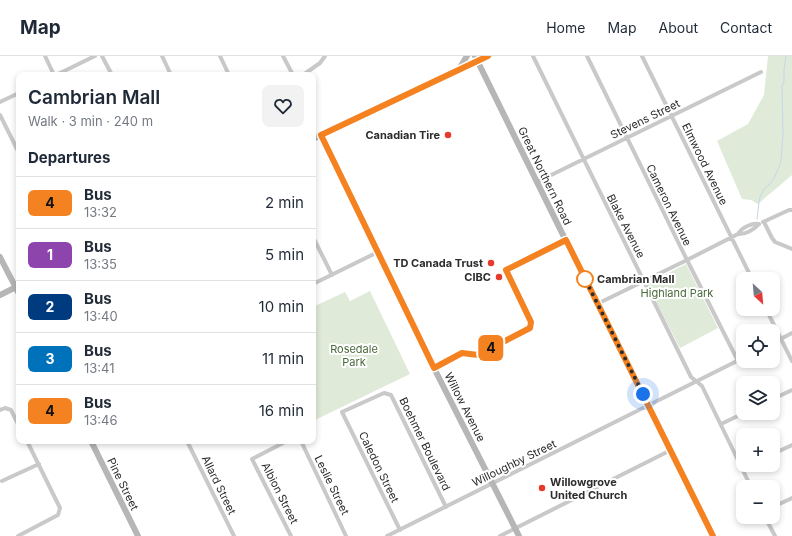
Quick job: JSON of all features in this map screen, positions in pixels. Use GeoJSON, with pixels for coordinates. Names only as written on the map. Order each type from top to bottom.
{"type":"FeatureCollection","features":[{"type":"Feature","properties":{"kind":"main road"},"geometry":{"type":"LineString","coordinates":[[458,70],[467,56]]}},
{"type":"Feature","properties":{"kind":"main road"},"geometry":{"type":"LineString","coordinates":[[316,138],[458,70],[477,58],[488,56]]}},
{"type":"Feature","properties":{"kind":"main road","name":"Great Northern Road"},"geometry":{"type":"LineString","coordinates":[[477,58],[597,304],[713,536]]}},
{"type":"Feature","properties":{"kind":"main road","name":"Willow Avenue"},"geometry":{"type":"LineString","coordinates":[[321,135],[434,368],[519,536]]}},
{"type":"Feature","properties":{"kind":"main road"},"geometry":{"type":"LineString","coordinates":[[0,257],[16,284]]}},
{"type":"Feature","properties":{"kind":"main road"},"geometry":{"type":"LineString","coordinates":[[0,295],[16,287]]}},
{"type":"Feature","properties":{"kind":"main road","name":"Pine Street"},"geometry":{"type":"LineString","coordinates":[[92,444],[138,536]]}},
{"type":"Feature","properties":{"kind":"street"},"geometry":{"type":"LineString","coordinates":[[45,56],[53,72]]}},
{"type":"Feature","properties":{"kind":"street"},"geometry":{"type":"LineString","coordinates":[[61,72],[95,56]]}},
{"type":"Feature","properties":{"kind":"street"},"geometry":{"type":"LineString","coordinates":[[102,56],[110,72]]}},
{"type":"Feature","properties":{"kind":"street"},"geometry":{"type":"LineString","coordinates":[[162,56],[170,72]]}},
{"type":"Feature","properties":{"kind":"street"},"geometry":{"type":"LineString","coordinates":[[220,56],[228,72]]}},
{"type":"Feature","properties":{"kind":"street"},"geometry":{"type":"LineString","coordinates":[[283,56],[291,72]]}},
{"type":"Feature","properties":{"kind":"street"},"geometry":{"type":"LineString","coordinates":[[308,72],[320,64],[325,56]]}},
{"type":"Feature","properties":{"kind":"street","name":"Blake Avenue"},"geometry":{"type":"LineString","coordinates":[[533,56],[691,377],[702,386],[736,456]]}},
{"type":"Feature","properties":{"kind":"street","name":"Cameron Avenue"},"geometry":{"type":"LineString","coordinates":[[587,56],[626,138],[736,356]]}},
{"type":"Feature","properties":{"kind":"street","name":"Elmwood Avenue"},"geometry":{"type":"LineString","coordinates":[[642,56],[748,272]]}},
{"type":"Feature","properties":{"kind":"street","name":"Stevens Street"},"geometry":{"type":"LineString","coordinates":[[537,182],[761,72]]}},
{"type":"Feature","properties":{"kind":"street"},"geometry":{"type":"LineString","coordinates":[[0,102],[16,94]]}},
{"type":"Feature","properties":{"kind":"street"},"geometry":{"type":"LineString","coordinates":[[0,114],[16,147]]}},
{"type":"Feature","properties":{"kind":"street"},"geometry":{"type":"LineString","coordinates":[[597,304],[731,237],[742,234],[757,227],[759,224],[792,210]]}},
{"type":"Feature","properties":{"kind":"street"},"geometry":{"type":"LineString","coordinates":[[764,222],[772,238],[776,242],[792,249]]}},
{"type":"Feature","properties":{"kind":"street"},"geometry":{"type":"LineString","coordinates":[[316,243],[332,275]]}},
{"type":"Feature","properties":{"kind":"street"},"geometry":{"type":"LineString","coordinates":[[316,283],[378,252]]}},
{"type":"Feature","properties":{"kind":"street"},"geometry":{"type":"LineString","coordinates":[[770,316],[792,361]]}},
{"type":"Feature","properties":{"kind":"street"},"geometry":{"type":"LineString","coordinates":[[781,339],[792,334]]}},
{"type":"Feature","properties":{"kind":"street","name":"Willoughby Street"},"geometry":{"type":"LineString","coordinates":[[389,536],[736,361]]}},
{"type":"Feature","properties":{"kind":"street"},"geometry":{"type":"LineString","coordinates":[[780,396],[792,390]]}},
{"type":"Feature","properties":{"kind":"street","name":"Boehmer Boulevard"},"geometry":{"type":"LineString","coordinates":[[342,412],[384,393],[390,395],[446,507]]}},
{"type":"Feature","properties":{"kind":"street"},"geometry":{"type":"LineString","coordinates":[[0,410],[5,408],[11,410],[16,420]]}},
{"type":"Feature","properties":{"kind":"street","name":"Caledon Street"},"geometry":{"type":"LineString","coordinates":[[342,412],[400,530]]}},
{"type":"Feature","properties":{"kind":"street"},"geometry":{"type":"LineString","coordinates":[[721,424],[736,417]]}},
{"type":"Feature","properties":{"kind":"street"},"geometry":{"type":"LineString","coordinates":[[18,536],[58,515],[60,508],[29,444]]}},
{"type":"Feature","properties":{"kind":"street","name":"Allard Street"},"geometry":{"type":"LineString","coordinates":[[188,444],[234,536]]}},
{"type":"Feature","properties":{"kind":"street","name":"Albion Street"},"geometry":{"type":"LineString","coordinates":[[281,444],[252,459],[291,536]]}},
{"type":"Feature","properties":{"kind":"street","name":"Leslie Street"},"geometry":{"type":"LineString","coordinates":[[302,444],[346,536]]}},
{"type":"Feature","properties":{"kind":"street"},"geometry":{"type":"LineString","coordinates":[[780,451],[792,445]]}},
{"type":"Feature","properties":{"kind":"street"},"geometry":{"type":"LineString","coordinates":[[500,536],[671,450]]}},
{"type":"Feature","properties":{"kind":"street"},"geometry":{"type":"LineString","coordinates":[[2,481],[39,464]]}},
{"type":"Feature","properties":{"kind":"street"},"geometry":{"type":"LineString","coordinates":[[780,504],[792,498]]}},
{"type":"Feature","properties":{"kind":"street"},"geometry":{"type":"LineString","coordinates":[[769,524],[775,536]]}},
{"type":"Feature","properties":{"kind":"green space"},"geometry":{"type":"Polygon","coordinates":[[[768,56],[792,56],[792,175],[758,204],[751,200],[742,199],[717,141],[748,124],[764,95],[768,56]]]}},
{"type":"Feature","properties":{"kind":"green space","name":"Highland Park"},"geometry":{"type":"Polygon","coordinates":[[[686,264],[718,328],[680,348],[647,284],[686,264]]]}},
{"type":"Feature","properties":{"kind":"green space","name":"Rosedale Park"},"geometry":{"type":"Polygon","coordinates":[[[370,291],[410,374],[316,420],[316,306],[345,292],[350,301],[370,291]]]}},
{"type":"Feature","properties":{"kind":"waterway"},"geometry":{"type":"LineString","coordinates":[[757,219],[760,197],[764,189],[773,180],[781,160],[783,134],[782,86],[784,81],[786,56]]}},
{"type":"Feature","properties":{"kind":"bus line","name":"4"},"geometry":{"type":"LineString","coordinates":[[488,56],[321,135],[434,368],[462,353],[478,355],[530,328],[531,322],[506,270],[566,240],[713,536]]}},
{"type":"Feature","properties":{"kind":"place","name":"Canadian Tire"},"geometry":{"type":"Point","coordinates":[448,135]}},
{"type":"Feature","properties":{"kind":"place","name":"TD Canada Trust"},"geometry":{"type":"Point","coordinates":[491,263]}},
{"type":"Feature","properties":{"kind":"place","name":"CIBC"},"geometry":{"type":"Point","coordinates":[499,277]}},
{"type":"Feature","properties":{"kind":"place","name":"Cambrian Mall"},"geometry":{"type":"Point","coordinates":[585,279]}},
{"type":"Feature","properties":{"kind":"place","name":"Willowgrove United Church"},"geometry":{"type":"Point","coordinates":[542,488]}},
{"type":"Feature","properties":{"kind":"route"},"geometry":{"type":"LineString","coordinates":[[585,279],[584,277],[643,394]]}}]}
